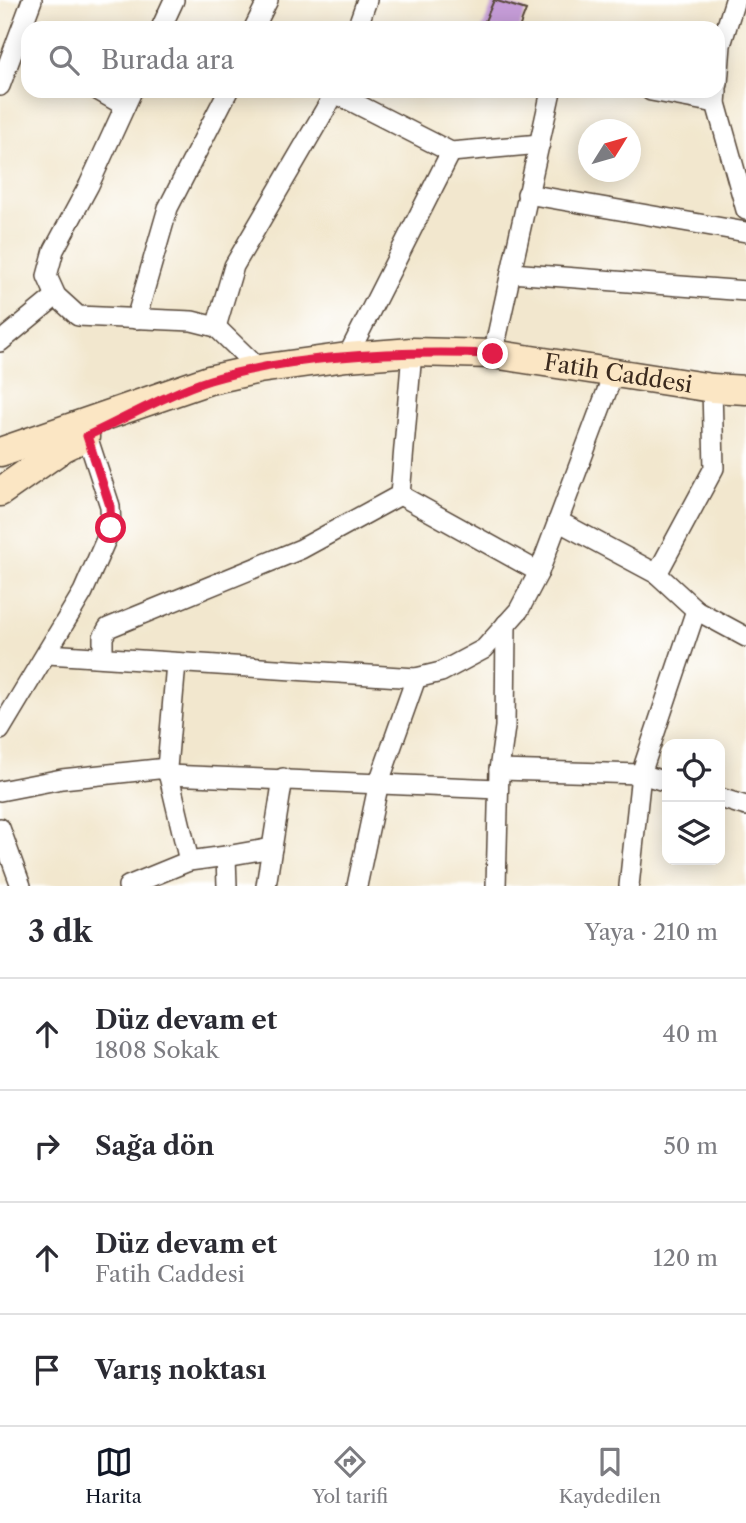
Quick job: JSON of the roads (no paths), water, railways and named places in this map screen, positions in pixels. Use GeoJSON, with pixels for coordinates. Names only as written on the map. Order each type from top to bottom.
{"type":"FeatureCollection","features":[{"type":"Feature","properties":{"kind":"main road","name":"Fatih Caddesi"},"geometry":{"type":"LineString","coordinates":[[6,447],[208,380],[259,369],[347,357],[412,352],[493,354],[712,388],[746,390]]}},
{"type":"Feature","properties":{"kind":"main road"},"geometry":{"type":"LineString","coordinates":[[0,492],[64,447],[208,380]]}},
{"type":"Feature","properties":{"kind":"street"},"geometry":{"type":"LineString","coordinates":[[24,21],[32,0]]}},
{"type":"Feature","properties":{"kind":"street"},"geometry":{"type":"LineString","coordinates":[[164,21],[174,0]]}},
{"type":"Feature","properties":{"kind":"street"},"geometry":{"type":"LineString","coordinates":[[258,21],[268,0]]}},
{"type":"Feature","properties":{"kind":"street"},"geometry":{"type":"LineString","coordinates":[[360,21],[367,0]]}},
{"type":"Feature","properties":{"kind":"street"},"geometry":{"type":"LineString","coordinates":[[725,33],[735,0]]}},
{"type":"Feature","properties":{"kind":"street"},"geometry":{"type":"LineString","coordinates":[[0,86],[15,44]]}},
{"type":"Feature","properties":{"kind":"street"},"geometry":{"type":"LineString","coordinates":[[129,98],[89,186],[54,250],[47,276],[56,296],[78,316],[192,321],[216,327],[259,369]]}},
{"type":"Feature","properties":{"kind":"street"},"geometry":{"type":"LineString","coordinates":[[136,319],[168,208],[224,98]]}},
{"type":"Feature","properties":{"kind":"street"},"geometry":{"type":"LineString","coordinates":[[216,327],[234,266],[332,98]]}},
{"type":"Feature","properties":{"kind":"street"},"geometry":{"type":"LineString","coordinates":[[347,98],[451,152],[540,144]]}},
{"type":"Feature","properties":{"kind":"street"},"geometry":{"type":"LineString","coordinates":[[493,354],[550,98]]}},
{"type":"Feature","properties":{"kind":"street"},"geometry":{"type":"LineString","coordinates":[[718,98],[746,210]]}},
{"type":"Feature","properties":{"kind":"street"},"geometry":{"type":"LineString","coordinates":[[347,357],[451,152]]}},
{"type":"Feature","properties":{"kind":"street"},"geometry":{"type":"LineString","coordinates":[[527,194],[746,232]]}},
{"type":"Feature","properties":{"kind":"street"},"geometry":{"type":"LineString","coordinates":[[511,273],[746,291]]}},
{"type":"Feature","properties":{"kind":"street"},"geometry":{"type":"LineString","coordinates":[[0,342],[56,296]]}},
{"type":"Feature","properties":{"kind":"street"},"geometry":{"type":"LineString","coordinates":[[400,495],[412,352]]}},
{"type":"Feature","properties":{"kind":"street"},"geometry":{"type":"LineString","coordinates":[[48,654],[416,678],[441,672],[484,649],[519,610],[539,572],[614,372]]}},
{"type":"Feature","properties":{"kind":"street"},"geometry":{"type":"LineString","coordinates":[[657,574],[714,468],[712,388]]}},
{"type":"Feature","properties":{"kind":"street"},"geometry":{"type":"LineString","coordinates":[[0,730],[83,592],[111,528],[110,506],[87,436]]}},
{"type":"Feature","properties":{"kind":"street"},"geometry":{"type":"LineString","coordinates":[[400,495],[539,572]]}},
{"type":"Feature","properties":{"kind":"street"},"geometry":{"type":"LineString","coordinates":[[103,657],[103,637],[108,628],[302,549],[400,495]]}},
{"type":"Feature","properties":{"kind":"street"},"geometry":{"type":"LineString","coordinates":[[558,521],[657,574],[696,610],[746,637]]}},
{"type":"Feature","properties":{"kind":"street"},"geometry":{"type":"LineString","coordinates":[[629,886],[641,774],[696,610]]}},
{"type":"Feature","properties":{"kind":"street"},"geometry":{"type":"LineString","coordinates":[[496,886],[498,779],[505,727],[506,624]]}},
{"type":"Feature","properties":{"kind":"street"},"geometry":{"type":"LineString","coordinates":[[176,663],[168,771],[189,861]]}},
{"type":"Feature","properties":{"kind":"street"},"geometry":{"type":"LineString","coordinates":[[357,886],[380,782],[416,678]]}},
{"type":"Feature","properties":{"kind":"street"},"geometry":{"type":"LineString","coordinates":[[0,791],[62,779],[168,771],[380,782],[641,774],[662,780]]}},
{"type":"Feature","properties":{"kind":"street"},"geometry":{"type":"LineString","coordinates":[[266,886],[283,778]]}},
{"type":"Feature","properties":{"kind":"street"},"geometry":{"type":"LineString","coordinates":[[725,800],[746,806]]}},
{"type":"Feature","properties":{"kind":"street"},"geometry":{"type":"LineString","coordinates":[[1,834],[21,886]]}},
{"type":"Feature","properties":{"kind":"street"},"geometry":{"type":"LineString","coordinates":[[128,886],[189,861],[272,848]]}},
{"type":"Feature","properties":{"kind":"street"},"geometry":{"type":"LineString","coordinates":[[226,856],[227,886]]}}]}
